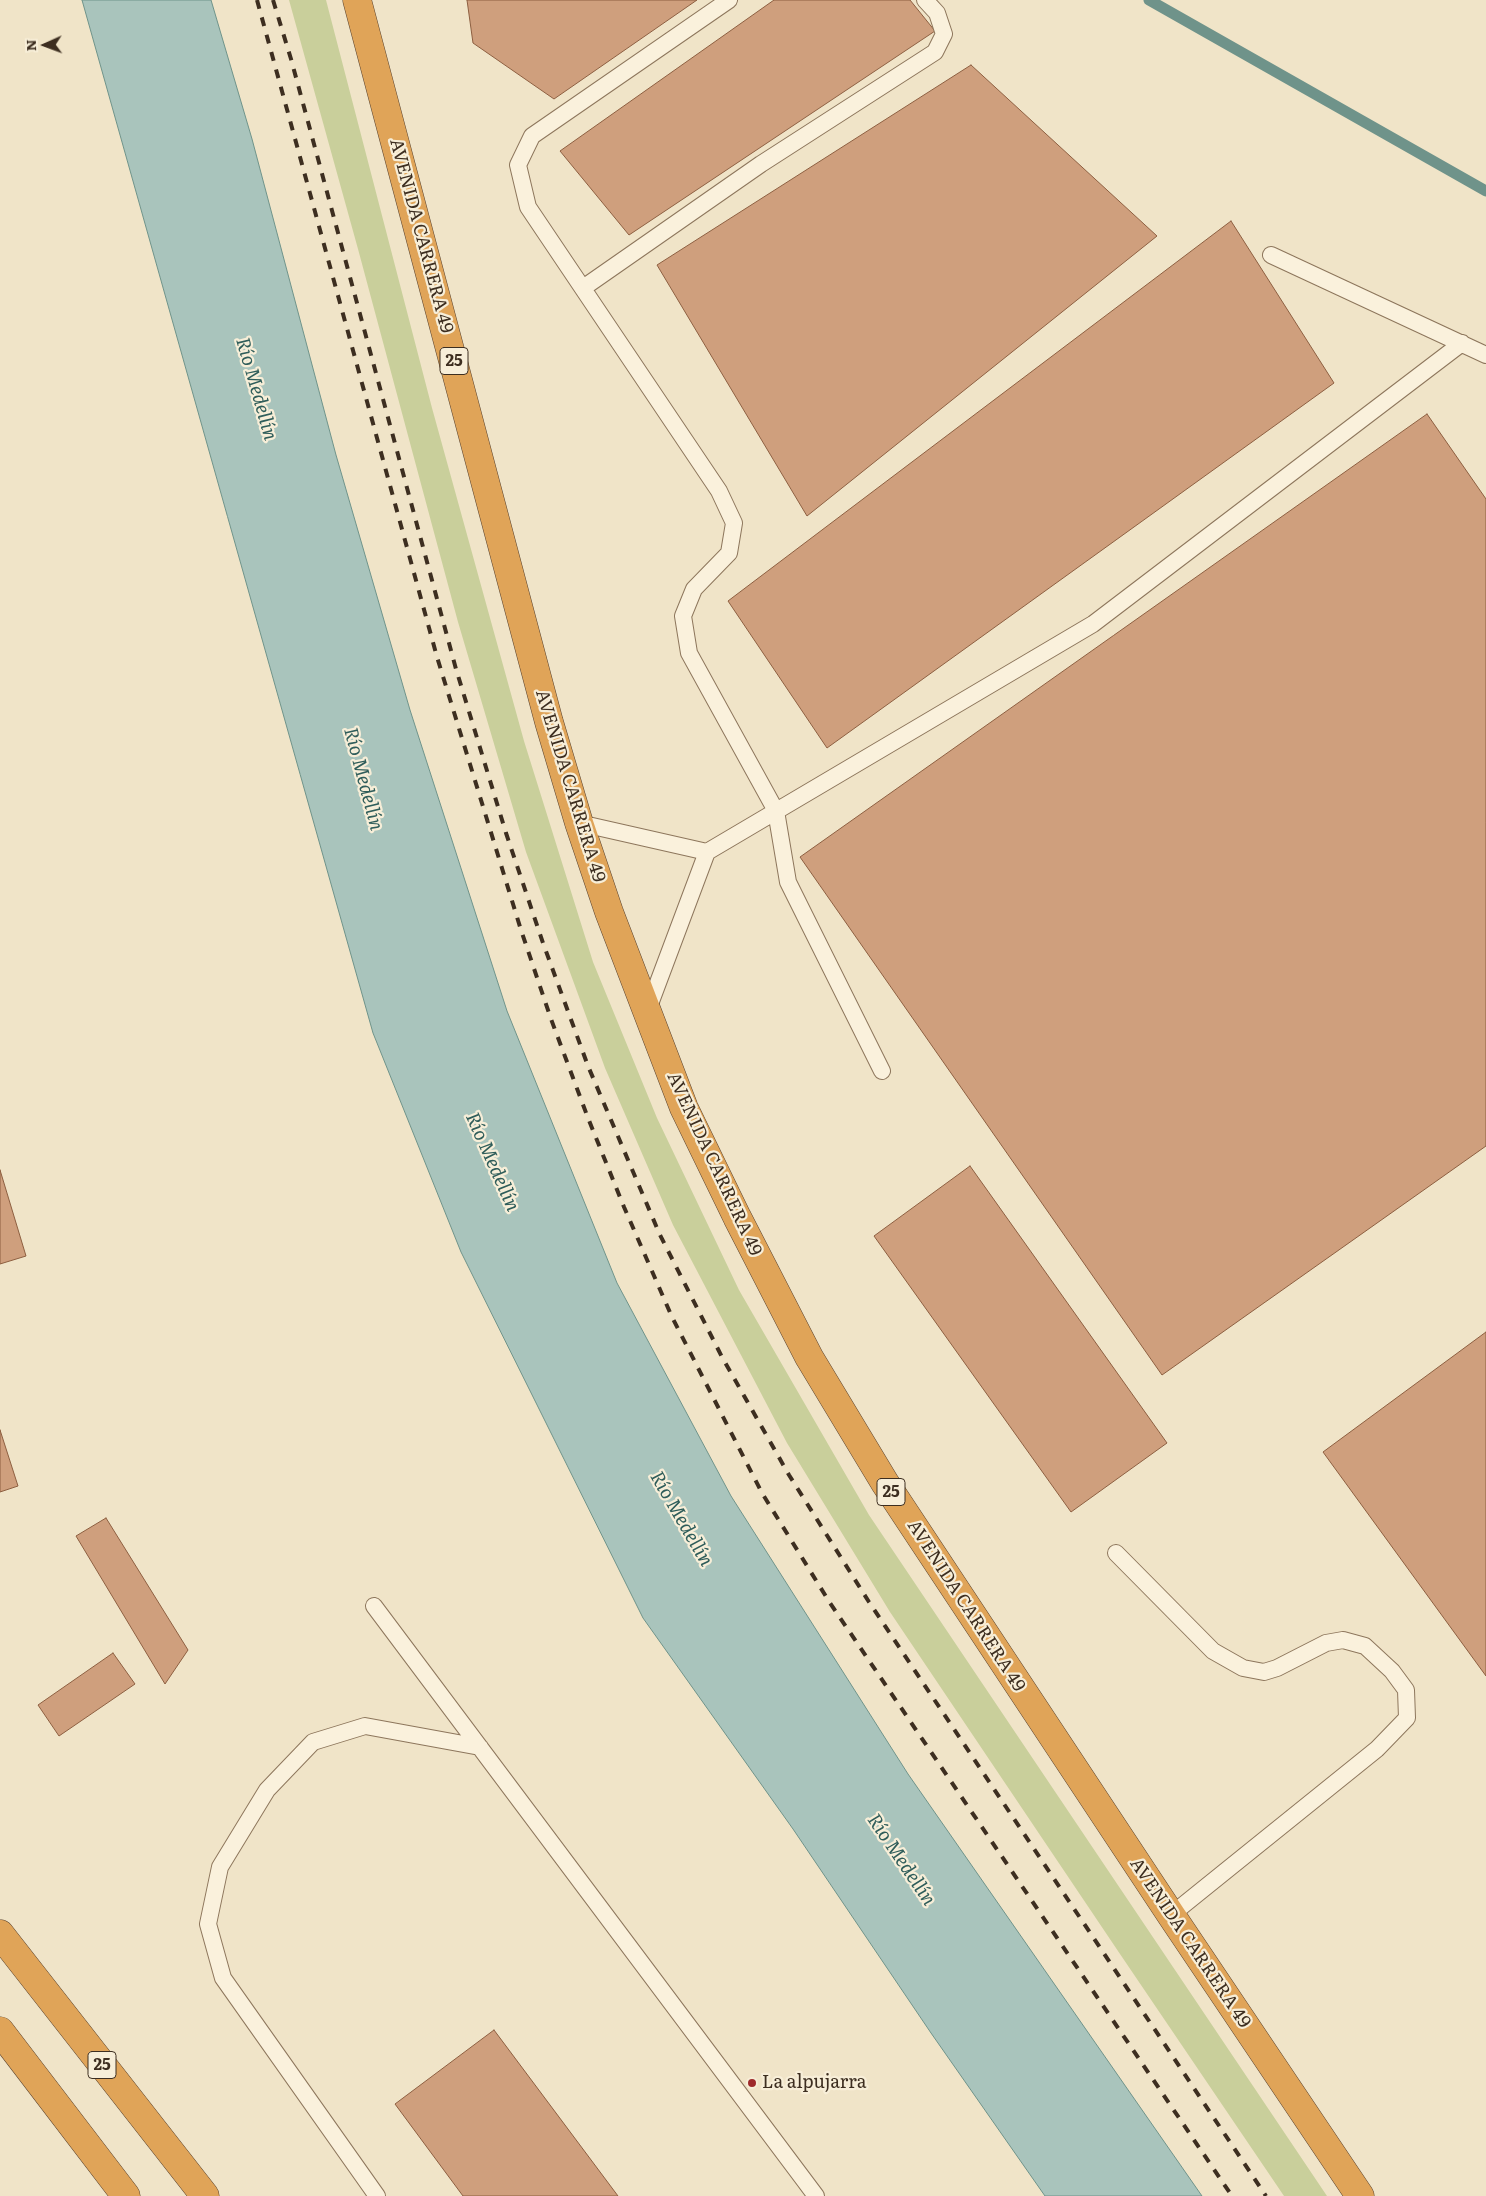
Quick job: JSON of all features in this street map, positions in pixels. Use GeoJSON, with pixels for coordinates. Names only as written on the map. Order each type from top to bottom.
{"type":"FeatureCollection","features":[{"type":"Feature","properties":{"kind":"highway","name":"AVENIDA CARRERA 49"},"geometry":{"type":"LineString","coordinates":[[356,0],[549,722],[608,912],[684,1108],[736,1217],[809,1357],[896,1499],[1170,1915],[1360,2196]]}},
{"type":"Feature","properties":{"kind":"highway","name":"25"},"geometry":{"type":"LineString","coordinates":[[0,1934],[205,2196]]}},
{"type":"Feature","properties":{"kind":"highway"},"geometry":{"type":"LineString","coordinates":[[0,2031],[126,2196]]}},
{"type":"Feature","properties":{"kind":"lane"},"geometry":{"type":"LineString","coordinates":[[729,0],[532,136],[518,165],[528,208],[719,492],[734,523],[729,554],[694,590],[683,616],[689,652],[776,811],[788,882],[882,1071]]}},
{"type":"Feature","properties":{"kind":"lane"},"geometry":{"type":"LineString","coordinates":[[583,288],[762,164],[935,52],[944,34],[937,13],[925,0]]}},
{"type":"Feature","properties":{"kind":"lane"},"geometry":{"type":"LineString","coordinates":[[1271,255],[1486,355]]}},
{"type":"Feature","properties":{"kind":"lane"},"geometry":{"type":"LineString","coordinates":[[647,1012],[707,852],[1092,624],[1462,343]]}},
{"type":"Feature","properties":{"kind":"lane"},"geometry":{"type":"LineString","coordinates":[[579,823],[707,852]]}},
{"type":"Feature","properties":{"kind":"lane"},"geometry":{"type":"LineString","coordinates":[[1116,1553],[1213,1651],[1243,1668],[1264,1672],[1277,1668],[1326,1643],[1343,1640],[1365,1646],[1392,1671],[1406,1690],[1407,1718],[1377,1749],[1170,1915]]}},
{"type":"Feature","properties":{"kind":"lane"},"geometry":{"type":"LineString","coordinates":[[374,1606],[816,2196]]}},
{"type":"Feature","properties":{"kind":"lane"},"geometry":{"type":"LineString","coordinates":[[377,2196],[223,1978],[208,1924],[220,1867],[267,1790],[313,1742],[365,1726],[480,1747]]}},
{"type":"Feature","properties":{"kind":"green space"},"geometry":{"type":"Polygon","coordinates":[[[289,0],[326,0],[432,408],[524,741],[593,962],[657,1118],[739,1290],[869,1515],[1327,2196],[1284,2196],[1120,1954],[890,1612],[787,1443],[673,1225],[605,1068],[526,852],[458,622],[289,0]]]}},
{"type":"Feature","properties":{"kind":"water","name":"Río Medellín"},"geometry":{"type":"Polygon","coordinates":[[[82,0],[211,0],[252,139],[336,455],[410,710],[507,1011],[617,1283],[731,1496],[908,1774],[1202,2196],[1045,2196],[931,2033],[793,1829],[643,1618],[461,1252],[373,1033],[82,0]]]}},
{"type":"Feature","properties":{"kind":"building"},"geometry":{"type":"Polygon","coordinates":[[[467,0],[697,0],[554,99],[473,43],[467,0]]]}},
{"type":"Feature","properties":{"kind":"building"},"geometry":{"type":"Polygon","coordinates":[[[774,0],[910,0],[935,31],[629,235],[560,151],[774,0]]]}},
{"type":"Feature","properties":{"kind":"building"},"geometry":{"type":"Polygon","coordinates":[[[971,65],[1157,236],[807,516],[657,265],[971,65]]]}},
{"type":"Feature","properties":{"kind":"building"},"geometry":{"type":"Polygon","coordinates":[[[1231,221],[1334,383],[827,748],[728,601],[1231,221]]]}},
{"type":"Feature","properties":{"kind":"building"},"geometry":{"type":"Polygon","coordinates":[[[1427,414],[1486,499],[1486,1146],[1162,1375],[800,857],[1427,414]]]}},
{"type":"Feature","properties":{"kind":"building"},"geometry":{"type":"Polygon","coordinates":[[[970,1166],[1167,1443],[1071,1512],[874,1236],[970,1166]]]}},
{"type":"Feature","properties":{"kind":"building"},"geometry":{"type":"Polygon","coordinates":[[[0,1170],[26,1256],[0,1264],[0,1170]]]}},
{"type":"Feature","properties":{"kind":"building"},"geometry":{"type":"Polygon","coordinates":[[[1486,1332],[1486,1676],[1323,1452],[1486,1332]]]}},
{"type":"Feature","properties":{"kind":"building"},"geometry":{"type":"Polygon","coordinates":[[[0,1430],[18,1486],[0,1492],[0,1430]]]}},
{"type":"Feature","properties":{"kind":"building"},"geometry":{"type":"Polygon","coordinates":[[[106,1518],[188,1650],[165,1684],[76,1536],[106,1518]]]}},
{"type":"Feature","properties":{"kind":"building"},"geometry":{"type":"Polygon","coordinates":[[[113,1653],[135,1684],[59,1736],[38,1705],[113,1653]]]}},
{"type":"Feature","properties":{"kind":"building"},"geometry":{"type":"Polygon","coordinates":[[[494,2030],[618,2196],[463,2196],[395,2104],[494,2030]]]}},
{"type":"Feature","properties":{"kind":"waterway"},"geometry":{"type":"LineString","coordinates":[[1149,0],[1486,191]]}},
{"type":"Feature","properties":{"kind":"railway"},"geometry":{"type":"LineString","coordinates":[[257,0],[437,657],[521,930],[551,1019],[588,1118],[672,1317],[762,1493],[830,1603],[1232,2196]]}},
{"type":"Feature","properties":{"kind":"railway"},"geometry":{"type":"LineString","coordinates":[[273,0],[291,59],[456,669],[506,833],[543,943],[588,1066],[660,1235],[722,1357],[789,1475],[869,1602],[1266,2196]]}},
{"type":"Feature","properties":{"kind":"place","name":"La alpujarra"},"geometry":{"type":"Point","coordinates":[752,2083]}}]}
